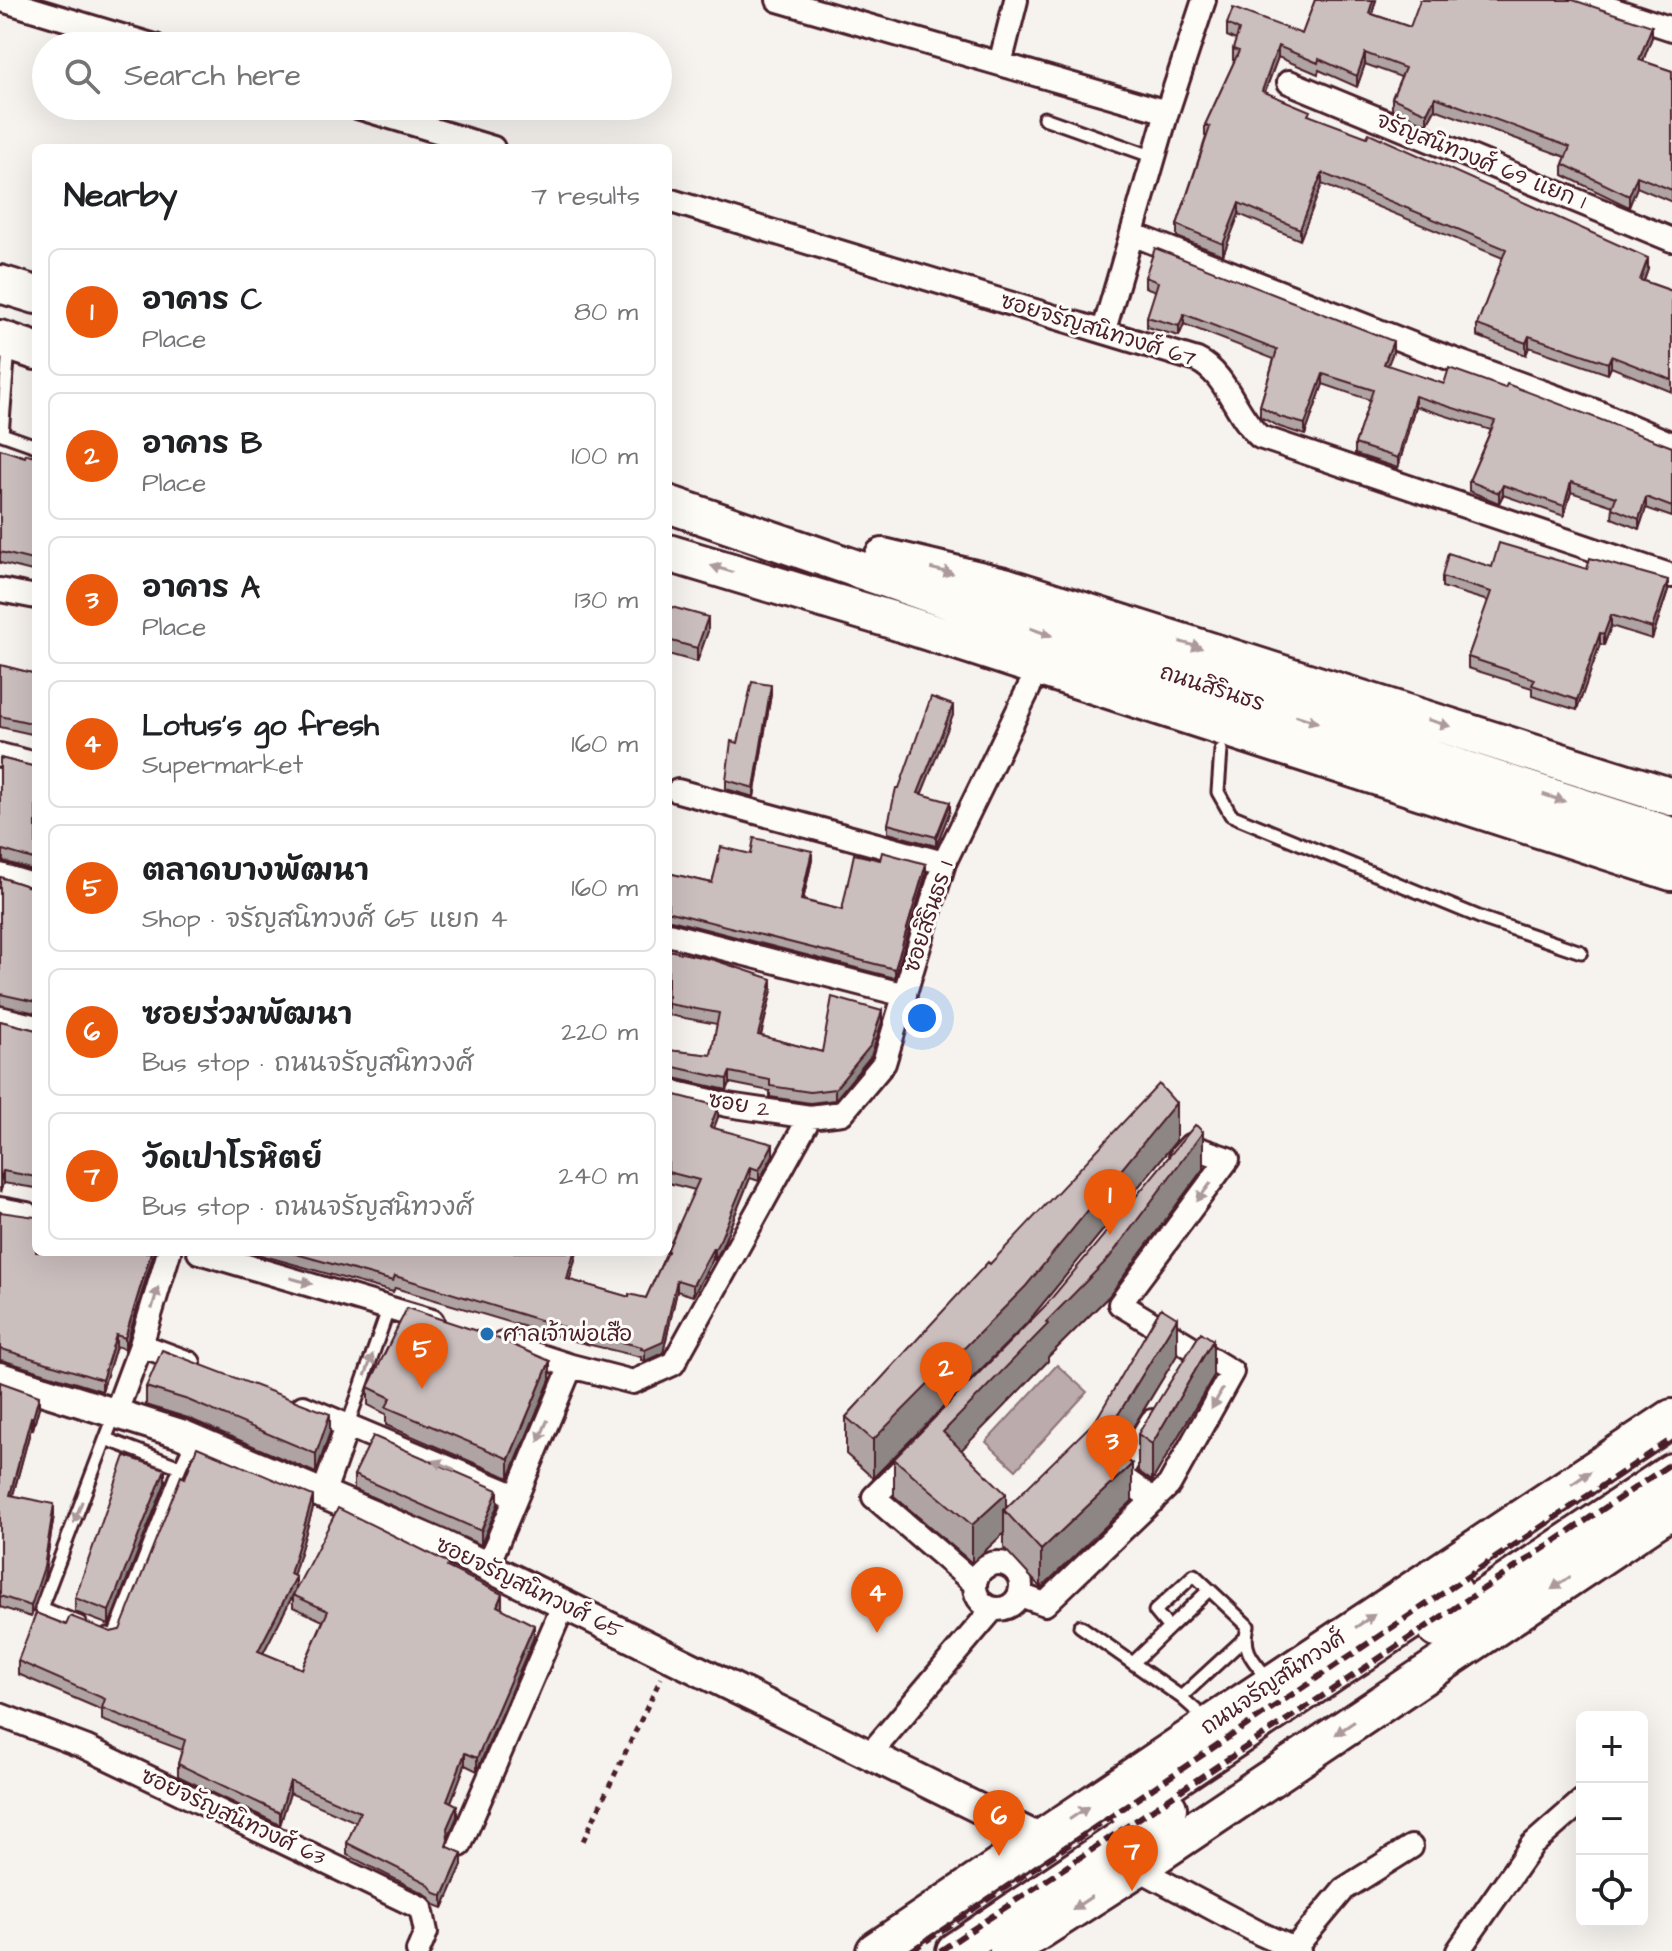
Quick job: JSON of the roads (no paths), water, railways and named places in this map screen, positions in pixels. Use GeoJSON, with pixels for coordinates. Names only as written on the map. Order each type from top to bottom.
{"type":"FeatureCollection","features":[{"type":"Feature","properties":{"kind":"main road"},"geometry":{"type":"LineString","coordinates":[[0,284],[32,294]]}},
{"type":"Feature","properties":{"kind":"main road","name":"ถนนสิรินธร"},"geometry":{"type":"LineString","coordinates":[[672,505],[756,533],[1093,667],[1672,872]]}},
{"type":"Feature","properties":{"kind":"main road","name":"ถนนสิรินธร"},"geometry":{"type":"LineString","coordinates":[[756,533],[881,557],[1004,586],[1672,797]]}},
{"type":"Feature","properties":{"kind":"main road","name":"ถนนสิรินธร"},"geometry":{"type":"LineString","coordinates":[[672,554],[904,623],[1093,667],[1672,836]]}},
{"type":"Feature","properties":{"kind":"main road","name":"ถนนสิรินธร"},"geometry":{"type":"LineString","coordinates":[[777,586],[864,630],[1029,688],[1672,895]]}},
{"type":"Feature","properties":{"kind":"main road","name":"ถนนจรัญสนิทวงศ์"},"geometry":{"type":"LineString","coordinates":[[875,1951],[1271,1683],[1672,1418]]}},
{"type":"Feature","properties":{"kind":"main road","name":"ถนนจรัญสนิทวงศ์"},"geometry":{"type":"LineString","coordinates":[[917,1951],[1672,1447]]}},
{"type":"Feature","properties":{"kind":"main road","name":"ถนนจรัญสนิทวงศ์"},"geometry":{"type":"LineString","coordinates":[[955,1951],[1672,1472]]}},
{"type":"Feature","properties":{"kind":"main road"},"geometry":{"type":"LineString","coordinates":[[1008,1951],[1672,1509]]}},
{"type":"Feature","properties":{"kind":"street"},"geometry":{"type":"LineString","coordinates":[[2,0],[108,32]]}},
{"type":"Feature","properties":{"kind":"street"},"geometry":{"type":"LineString","coordinates":[[778,0],[805,4],[1167,112]]}},
{"type":"Feature","properties":{"kind":"street"},"geometry":{"type":"LineString","coordinates":[[1000,64],[1016,0]]}},
{"type":"Feature","properties":{"kind":"street"},"geometry":{"type":"LineString","coordinates":[[1104,330],[1167,112],[1204,0]]}},
{"type":"Feature","properties":{"kind":"street"},"geometry":{"type":"LineString","coordinates":[[1584,0],[1672,29]]}},
{"type":"Feature","properties":{"kind":"street","name":"จรัญสนิทวงศ์ 69 แยก 1"},"geometry":{"type":"LineString","coordinates":[[1289,82],[1672,240]]}},
{"type":"Feature","properties":{"kind":"street"},"geometry":{"type":"LineString","coordinates":[[395,120],[465,144]]}},
{"type":"Feature","properties":{"kind":"street","name":"ซอยจรัญสนิทวงศ์ 67"},"geometry":{"type":"LineString","coordinates":[[672,201],[1104,330],[1210,366],[1249,428],[1260,437],[1672,576]]}},
{"type":"Feature","properties":{"kind":"street"},"geometry":{"type":"LineString","coordinates":[[1132,234],[1427,350],[1600,413],[1672,444]]}},
{"type":"Feature","properties":{"kind":"street"},"geometry":{"type":"LineString","coordinates":[[0,590],[32,596]]}},
{"type":"Feature","properties":{"kind":"street","name":"ซอยสิรินธร 1"},"geometry":{"type":"LineString","coordinates":[[810,1117],[842,1113],[884,1063],[944,863],[1029,688]]}},
{"type":"Feature","properties":{"kind":"street"},"geometry":{"type":"LineString","coordinates":[[0,755],[32,763]]}},
{"type":"Feature","properties":{"kind":"street"},"geometry":{"type":"LineString","coordinates":[[678,791],[944,863]]}},
{"type":"Feature","properties":{"kind":"street"},"geometry":{"type":"LineString","coordinates":[[0,875],[32,885]]}},
{"type":"Feature","properties":{"kind":"street"},"geometry":{"type":"LineString","coordinates":[[672,935],[905,995]]}},
{"type":"Feature","properties":{"kind":"street"},"geometry":{"type":"LineString","coordinates":[[0,1018],[32,1026]]}},
{"type":"Feature","properties":{"kind":"street","name":"ซอย 2"},"geometry":{"type":"LineString","coordinates":[[672,1092],[728,1105],[810,1117]]}},
{"type":"Feature","properties":{"kind":"street"},"geometry":{"type":"LineString","coordinates":[[480,1336],[571,1366],[633,1382],[673,1364],[810,1117]]}},
{"type":"Feature","properties":{"kind":"street"},"geometry":{"type":"LineString","coordinates":[[1020,1595],[1045,1604],[1169,1485],[1232,1372],[1120,1304],[1228,1159],[1190,1146],[1171,1169]]}},
{"type":"Feature","properties":{"kind":"street"},"geometry":{"type":"LineString","coordinates":[[0,1209],[27,1214]]}},
{"type":"Feature","properties":{"kind":"street"},"geometry":{"type":"LineString","coordinates":[[116,1412],[141,1345],[168,1256]]}},
{"type":"Feature","properties":{"kind":"street"},"geometry":{"type":"LineString","coordinates":[[213,1256],[450,1326]]}},
{"type":"Feature","properties":{"kind":"street"},"geometry":{"type":"LineString","coordinates":[[141,1345],[215,1373]]}},
{"type":"Feature","properties":{"kind":"street"},"geometry":{"type":"LineString","coordinates":[[1181,1375],[1197,1350]]}},
{"type":"Feature","properties":{"kind":"street"},"geometry":{"type":"LineString","coordinates":[[487,1567],[571,1366]]}},
{"type":"Feature","properties":{"kind":"street","name":"ซอยจรัญสนิทวงศ์ 65"},"geometry":{"type":"LineString","coordinates":[[0,1377],[193,1439],[323,1494],[487,1567],[1041,1839]]}},
{"type":"Feature","properties":{"kind":"street"},"geometry":{"type":"LineString","coordinates":[[1154,1500],[1119,1475],[1165,1400]]}},
{"type":"Feature","properties":{"kind":"street"},"geometry":{"type":"LineString","coordinates":[[289,1401],[516,1496]]}},
{"type":"Feature","properties":{"kind":"street"},"geometry":{"type":"LineString","coordinates":[[323,1494],[348,1424]]}},
{"type":"Feature","properties":{"kind":"street"},"geometry":{"type":"LineString","coordinates":[[928,1442],[874,1497],[974,1583],[981,1602],[993,1609],[1009,1607],[1020,1595],[1020,1579],[1010,1566],[1003,1563],[987,1565],[974,1583]]}},
{"type":"Feature","properties":{"kind":"street"},"geometry":{"type":"LineString","coordinates":[[460,1845],[564,1604]]}},
{"type":"Feature","properties":{"kind":"street"},"geometry":{"type":"LineString","coordinates":[[870,1754],[993,1609]]}},
{"type":"Feature","properties":{"kind":"street","name":"ซอยจรัญสนิทวงศ์ 63"},"geometry":{"type":"LineString","coordinates":[[0,1715],[99,1754],[421,1908],[426,1932],[418,1951]]}},
{"type":"Feature","properties":{"kind":"street"},"geometry":{"type":"LineString","coordinates":[[1458,1951],[1532,1845],[1576,1806]]}},
{"type":"Feature","properties":{"kind":"street"},"geometry":{"type":"LineString","coordinates":[[1137,1868],[1296,1950],[1344,1889],[1411,1847]]}},
{"type":"Feature","properties":{"kind":"lane"},"geometry":{"type":"LineString","coordinates":[[1044,118],[1154,157]]}},
{"type":"Feature","properties":{"kind":"lane"},"geometry":{"type":"LineString","coordinates":[[15,344],[2,434],[32,445]]}},
{"type":"Feature","properties":{"kind":"lane"},"geometry":{"type":"LineString","coordinates":[[1221,750],[1218,792],[1231,815],[1484,919],[1581,952]]}},
{"type":"Feature","properties":{"kind":"lane"},"geometry":{"type":"LineString","coordinates":[[348,1424],[389,1306]]}},
{"type":"Feature","properties":{"kind":"lane"},"geometry":{"type":"LineString","coordinates":[[85,1625],[41,1608],[116,1412]]}},
{"type":"Feature","properties":{"kind":"lane"},"geometry":{"type":"LineString","coordinates":[[106,1439],[180,1467]]}},
{"type":"Feature","properties":{"kind":"lane"},"geometry":{"type":"LineString","coordinates":[[99,1631],[114,1636],[193,1439]]}},
{"type":"Feature","properties":{"kind":"lane"},"geometry":{"type":"LineString","coordinates":[[1169,1628],[1155,1611],[1194,1575],[1248,1626],[1244,1639],[1181,1697]]}},
{"type":"Feature","properties":{"kind":"lane"},"geometry":{"type":"LineString","coordinates":[[1133,1663],[1209,1590]]}},
{"type":"Feature","properties":{"kind":"lane"},"geometry":{"type":"LineString","coordinates":[[1080,1626],[1181,1697],[1211,1724]]}},
{"type":"Feature","properties":{"kind":"lane"},"geometry":{"type":"LineString","coordinates":[[1244,1639],[1247,1651],[1271,1683]]}},
{"type":"Feature","properties":{"kind":"railway"},"geometry":{"type":"LineString","coordinates":[[911,1951],[1672,1439]]}},
{"type":"Feature","properties":{"kind":"railway"},"geometry":{"type":"LineString","coordinates":[[940,1951],[1672,1463]]}},
{"type":"Feature","properties":{"kind":"place","name":"อาคาร C"},"geometry":{"type":"Point","coordinates":[1110,1235]}},
{"type":"Feature","properties":{"kind":"place","name":"ศาลเจ้าพ่อเสือ"},"geometry":{"type":"Point","coordinates":[487,1334]}},
{"type":"Feature","properties":{"kind":"place","name":"ตลาดบางพัฒนา"},"geometry":{"type":"Point","coordinates":[422,1389]}},
{"type":"Feature","properties":{"kind":"place","name":"อาคาร B"},"geometry":{"type":"Point","coordinates":[946,1408]}},
{"type":"Feature","properties":{"kind":"place","name":"อาคาร A"},"geometry":{"type":"Point","coordinates":[1112,1481]}},
{"type":"Feature","properties":{"kind":"place","name":"Lotus's go fresh"},"geometry":{"type":"Point","coordinates":[877,1633]}},
{"type":"Feature","properties":{"kind":"place","name":"ซอยร่วมพัฒนา"},"geometry":{"type":"Point","coordinates":[999,1856]}},
{"type":"Feature","properties":{"kind":"place","name":"วัดเปาโรหิตย์"},"geometry":{"type":"Point","coordinates":[1132,1891]}}]}
